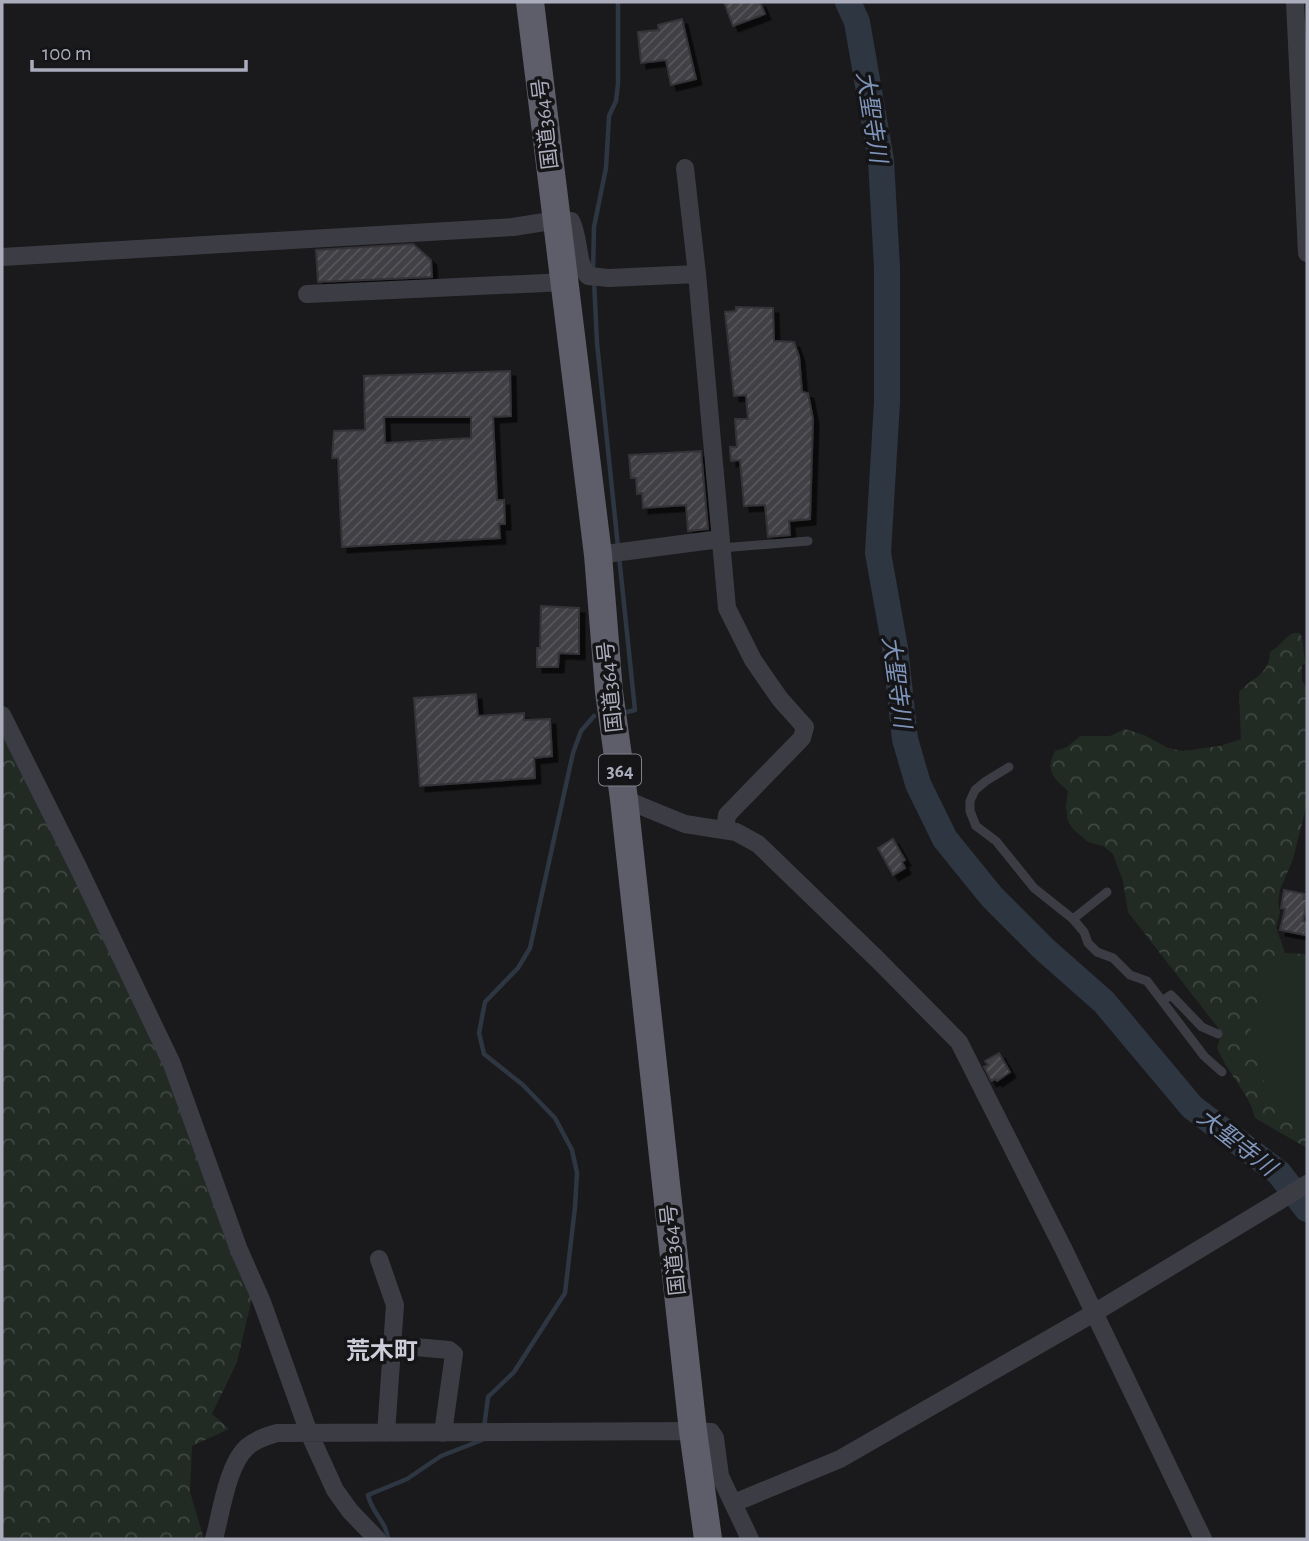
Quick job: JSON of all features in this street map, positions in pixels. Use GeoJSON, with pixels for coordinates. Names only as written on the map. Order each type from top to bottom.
{"type":"FeatureCollection","features":[{"type":"Feature","properties":{"kind":"highway","name":"国道364号"},"geometry":{"type":"LineString","coordinates":[[530,2],[598,555],[609,692],[624,799],[693,1431],[708,1539]]}},
{"type":"Feature","properties":{"kind":"street"},"geometry":{"type":"LineString","coordinates":[[1295,2],[1307,253]]}},
{"type":"Feature","properties":{"kind":"street"},"geometry":{"type":"LineString","coordinates":[[685,168],[727,608],[753,660],[780,699],[805,727],[802,738],[727,815],[725,830]]}},
{"type":"Feature","properties":{"kind":"street"},"geometry":{"type":"LineString","coordinates":[[2,257],[513,227],[557,220],[570,221],[577,233],[583,271],[588,276],[609,278],[697,274]]}},
{"type":"Feature","properties":{"kind":"street"},"geometry":{"type":"LineString","coordinates":[[307,294],[566,282]]}},
{"type":"Feature","properties":{"kind":"street"},"geometry":{"type":"LineString","coordinates":[[598,555],[720,543]]}},
{"type":"Feature","properties":{"kind":"street"},"geometry":{"type":"LineString","coordinates":[[2,715],[172,1064],[309,1433],[335,1490],[350,1511],[377,1539]]}},
{"type":"Feature","properties":{"kind":"street"},"geometry":{"type":"LineString","coordinates":[[624,799],[685,824],[745,835],[758,844],[959,1042],[1203,1539]]}},
{"type":"Feature","properties":{"kind":"street"},"geometry":{"type":"LineString","coordinates":[[734,1503],[840,1459],[1094,1313],[1307,1184]]}},
{"type":"Feature","properties":{"kind":"street"},"geometry":{"type":"LineString","coordinates":[[379,1259],[394,1300],[386,1433]]}},
{"type":"Feature","properties":{"kind":"street"},"geometry":{"type":"LineString","coordinates":[[392,1345],[449,1350],[454,1354],[443,1433]]}},
{"type":"Feature","properties":{"kind":"street"},"geometry":{"type":"LineString","coordinates":[[214,1539],[228,1484],[238,1458],[246,1448],[276,1433],[693,1431],[711,1432],[715,1438],[720,1476],[750,1539]]}},
{"type":"Feature","properties":{"kind":"lane"},"geometry":{"type":"LineString","coordinates":[[720,543],[808,541]]}},
{"type":"Feature","properties":{"kind":"lane"},"geometry":{"type":"LineString","coordinates":[[1009,767],[975,790],[970,801],[971,819],[996,841],[1034,888],[1073,919],[1097,952],[1113,958],[1130,975],[1147,981],[1204,1056],[1222,1072]]}},
{"type":"Feature","properties":{"kind":"lane"},"geometry":{"type":"LineString","coordinates":[[1073,919],[1107,892]]}},
{"type":"Feature","properties":{"kind":"lane"},"geometry":{"type":"LineString","coordinates":[[1163,1001],[1171,995],[1202,1027],[1217,1034]]}},
{"type":"Feature","properties":{"kind":"green space"},"geometry":{"type":"Polygon","coordinates":[[[1293,633],[1300,633],[1302,636],[1306,663],[1302,665],[1302,681],[1307,688],[1307,804],[1293,859],[1280,890],[1280,912],[1276,927],[1285,953],[1307,954],[1307,1148],[1255,1118],[1248,1099],[1217,1047],[1222,1033],[1128,912],[1123,881],[1113,854],[1103,846],[1088,842],[1073,829],[1068,821],[1066,807],[1068,791],[1055,778],[1051,769],[1055,751],[1067,747],[1080,736],[1110,736],[1125,729],[1144,735],[1168,748],[1183,751],[1220,746],[1241,739],[1239,692],[1264,671],[1270,652],[1293,633]]]}},
{"type":"Feature","properties":{"kind":"green space"},"geometry":{"type":"Polygon","coordinates":[[[2,727],[150,1031],[253,1294],[237,1362],[212,1414],[229,1429],[192,1446],[190,1492],[204,1539],[2,1539],[2,727]]]}},
{"type":"Feature","properties":{"kind":"green space"},"geometry":{"type":"Polygon","coordinates":[[[1307,956],[1307,1117],[1268,1098],[1250,1027],[1271,957],[1307,956]]]}},
{"type":"Feature","properties":{"kind":"building"},"geometry":{"type":"Polygon","coordinates":[[[724,2],[760,2],[765,14],[733,26],[724,2]]]}},
{"type":"Feature","properties":{"kind":"building"},"geometry":{"type":"Polygon","coordinates":[[[682,19],[696,79],[671,85],[666,60],[641,63],[638,32],[659,30],[658,25],[682,19]]]}},
{"type":"Feature","properties":{"kind":"building"},"geometry":{"type":"Polygon","coordinates":[[[413,244],[431,260],[432,277],[318,282],[316,250],[413,244]]]}},
{"type":"Feature","properties":{"kind":"building"},"geometry":{"type":"Polygon","coordinates":[[[736,307],[773,308],[774,341],[794,342],[799,356],[802,392],[808,393],[813,419],[810,519],[789,521],[790,535],[768,537],[765,505],[744,506],[740,460],[731,461],[730,447],[737,447],[735,419],[748,419],[746,395],[734,396],[725,312],[736,311],[736,307]]]}},
{"type":"Feature","properties":{"kind":"building"},"geometry":{"type":"Polygon","coordinates":[[[510,371],[511,416],[493,417],[497,500],[504,500],[505,524],[499,524],[500,538],[342,547],[338,458],[332,458],[334,431],[365,430],[364,376],[510,371]],[[384,417],[385,443],[471,438],[471,417],[384,417]]]}},
{"type":"Feature","properties":{"kind":"building"},"geometry":{"type":"Polygon","coordinates":[[[701,451],[708,529],[688,531],[686,505],[643,508],[642,493],[637,494],[636,478],[631,478],[629,455],[701,451]]]}},
{"type":"Feature","properties":{"kind":"building"},"geometry":{"type":"Polygon","coordinates":[[[541,606],[579,608],[579,654],[559,653],[558,667],[537,667],[541,606]]]}},
{"type":"Feature","properties":{"kind":"building"},"geometry":{"type":"Polygon","coordinates":[[[476,694],[478,716],[524,713],[524,720],[550,719],[552,756],[534,758],[535,778],[420,786],[414,698],[476,694]]]}},
{"type":"Feature","properties":{"kind":"building"},"geometry":{"type":"Polygon","coordinates":[[[893,839],[905,860],[902,862],[905,868],[893,875],[878,848],[893,839]]]}},
{"type":"Feature","properties":{"kind":"building"},"geometry":{"type":"Polygon","coordinates":[[[1284,890],[1305,894],[1305,935],[1280,930],[1285,909],[1281,908],[1284,890]]]}},
{"type":"Feature","properties":{"kind":"building"},"geometry":{"type":"Polygon","coordinates":[[[999,1053],[1010,1072],[997,1081],[991,1081],[984,1067],[988,1065],[985,1061],[999,1053]]]}},
{"type":"Feature","properties":{"kind":"waterway"},"geometry":{"type":"LineString","coordinates":[[593,272],[594,227],[606,168],[609,116],[616,101],[618,84],[618,2]]}},
{"type":"Feature","properties":{"kind":"waterway","name":"大聖寺川"},"geometry":{"type":"LineString","coordinates":[[848,2],[857,22],[881,160],[887,268],[887,402],[878,553],[895,648],[905,739],[918,784],[945,839],[992,897],[1044,949],[1104,1002],[1192,1107],[1279,1173],[1307,1209]]}},
{"type":"Feature","properties":{"kind":"waterway"},"geometry":{"type":"LineString","coordinates":[[594,280],[597,343],[618,547]]}},
{"type":"Feature","properties":{"kind":"waterway"},"geometry":{"type":"LineString","coordinates":[[619,556],[635,710],[627,712]]}},
{"type":"Feature","properties":{"kind":"waterway"},"geometry":{"type":"LineString","coordinates":[[484,1428],[488,1397],[514,1372],[565,1293],[577,1173],[572,1150],[555,1118],[523,1085],[484,1054],[479,1033],[485,1002],[518,968],[530,948],[573,753],[581,731],[594,716]]}},
{"type":"Feature","properties":{"kind":"waterway"},"geometry":{"type":"LineString","coordinates":[[388,1539],[385,1527],[368,1495],[407,1479],[441,1456],[482,1440],[483,1437]]}},
{"type":"Feature","properties":{"kind":"district","name":"荒木町"},"geometry":{"type":"Point","coordinates":[382,1351]}}]}
